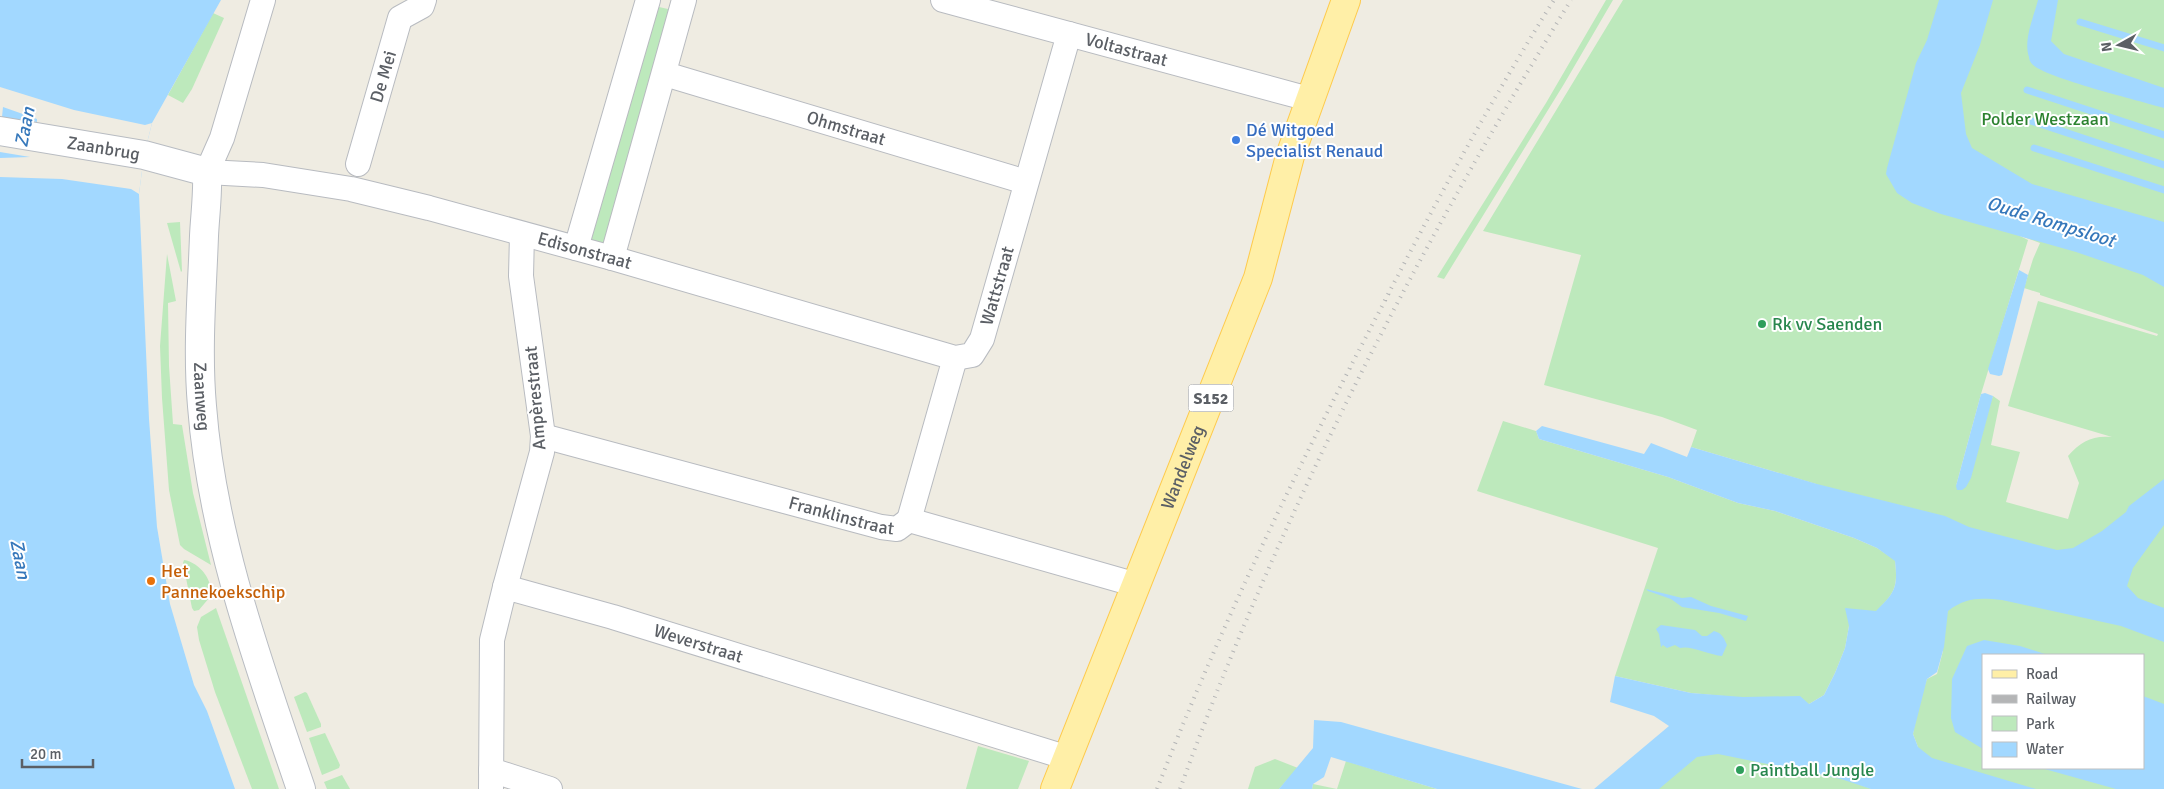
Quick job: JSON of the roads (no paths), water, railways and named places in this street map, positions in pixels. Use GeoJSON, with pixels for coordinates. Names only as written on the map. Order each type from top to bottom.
{"type":"FeatureCollection","features":[{"type":"Feature","properties":{"kind":"main road","name":"Wandelweg"},"geometry":{"type":"LineString","coordinates":[[1055,789],[1258,278],[1290,156],[1346,0]]}},
{"type":"Feature","properties":{"kind":"main road","name":"Zaanbrug"},"geometry":{"type":"LineString","coordinates":[[0,131],[144,155],[206,172]]}},
{"type":"Feature","properties":{"kind":"main road","name":"Zaanweg"},"geometry":{"type":"LineString","coordinates":[[206,172],[201,358],[202,405],[206,443],[221,526],[237,587],[255,652],[301,789]]}},
{"type":"Feature","properties":{"kind":"street","name":"Zaanweg"},"geometry":{"type":"LineString","coordinates":[[206,172],[222,138],[263,0]]}},
{"type":"Feature","properties":{"kind":"street","name":"De Mei"},"geometry":{"type":"LineString","coordinates":[[358,164],[400,18],[422,6],[424,0]]}},
{"type":"Feature","properties":{"kind":"street"},"geometry":{"type":"LineString","coordinates":[[576,248],[648,0]]}},
{"type":"Feature","properties":{"kind":"street"},"geometry":{"type":"LineString","coordinates":[[612,258],[665,74],[683,0]]}},
{"type":"Feature","properties":{"kind":"street","name":"Voltastraat"},"geometry":{"type":"LineString","coordinates":[[943,0],[1309,99]]}},
{"type":"Feature","properties":{"kind":"street","name":"Wattstraat"},"geometry":{"type":"LineString","coordinates":[[955,358],[972,355],[982,339],[1069,34]]}},
{"type":"Feature","properties":{"kind":"street","name":"Ohmstraat"},"geometry":{"type":"LineString","coordinates":[[665,74],[1026,182]]}},
{"type":"Feature","properties":{"kind":"street","name":"Edisonstraat"},"geometry":{"type":"LineString","coordinates":[[206,172],[263,175],[351,189],[429,208],[612,258],[955,358]]}},
{"type":"Feature","properties":{"kind":"street","name":"Ampèrestraat"},"geometry":{"type":"LineString","coordinates":[[505,587],[539,468],[543,436],[522,276],[522,234]]}},
{"type":"Feature","properties":{"kind":"street"},"geometry":{"type":"LineString","coordinates":[[909,520],[955,358]]}},
{"type":"Feature","properties":{"kind":"street","name":"Franklinstraat"},"geometry":{"type":"LineString","coordinates":[[543,436],[881,527],[897,529],[909,520],[1137,586]]}},
{"type":"Feature","properties":{"kind":"street"},"geometry":{"type":"LineString","coordinates":[[505,587],[492,640],[491,779],[550,789]]}},
{"type":"Feature","properties":{"kind":"street","name":"Weverstraat"},"geometry":{"type":"LineString","coordinates":[[505,587],[622,620],[1068,758]]}},
{"type":"Feature","properties":{"kind":"water","name":"Zaan"},"geometry":{"type":"Polygon","coordinates":[[[0,0],[221,0],[152,123],[144,155],[139,194],[149,419],[157,527],[170,604],[194,685],[207,711],[235,789],[0,789],[0,0]]]}},
{"type":"Feature","properties":{"kind":"water","name":"Oude Rompsloot"},"geometry":{"type":"Polygon","coordinates":[[[1939,0],[1993,0],[1980,45],[1961,93],[1966,134],[1972,148],[2032,184],[2164,222],[2164,287],[2143,275],[2076,252],[1941,214],[1912,203],[1897,193],[1886,174],[1887,168],[1916,63],[1927,40],[1939,0]]]}},
{"type":"Feature","properties":{"kind":"water"},"geometry":{"type":"Polygon","coordinates":[[[2038,0],[2058,0],[2051,41],[2064,54],[2164,88],[2164,108],[2055,76],[2040,70],[2032,64],[2029,59],[2027,43],[2038,0]]]}},
{"type":"Feature","properties":{"kind":"water"},"geometry":{"type":"Polygon","coordinates":[[[2019,270],[2028,275],[2002,375],[1990,374],[1988,369],[2019,270]]]}},
{"type":"Feature","properties":{"kind":"water"},"geometry":{"type":"Polygon","coordinates":[[[1985,393],[1993,396],[1971,478],[1966,487],[1962,490],[1957,490],[1956,486],[1981,394],[1985,393]]]}},
{"type":"Feature","properties":{"kind":"water"},"geometry":{"type":"Polygon","coordinates":[[[1542,426],[1644,454],[1651,443],[1687,457],[1691,447],[1817,484],[1945,516],[1969,527],[2057,550],[2073,548],[2102,531],[2126,512],[2129,506],[2164,479],[2164,525],[2133,568],[2127,586],[2138,598],[2164,608],[2164,642],[2121,626],[2002,600],[1967,601],[1948,611],[1944,647],[1937,672],[1927,679],[1913,734],[1918,747],[1932,758],[2036,789],[1871,789],[1841,779],[1718,754],[1697,757],[1659,789],[1594,789],[1669,726],[1654,716],[1610,702],[1615,676],[1691,693],[1743,697],[1800,696],[1809,704],[1824,695],[1845,648],[1849,626],[1845,608],[1876,611],[1894,589],[1896,578],[1895,561],[1877,548],[1854,538],[1775,511],[1738,503],[1668,477],[1539,439],[1536,431],[1542,426]]]}},
{"type":"Feature","properties":{"kind":"water"},"geometry":{"type":"Polygon","coordinates":[[[1646,589],[1682,598],[1691,597],[1711,606],[1748,616],[1746,621],[1719,613],[1682,607],[1671,599],[1646,589]]]}},
{"type":"Feature","properties":{"kind":"water"},"geometry":{"type":"Polygon","coordinates":[[[1661,625],[1695,630],[1702,636],[1707,636],[1714,631],[1721,634],[1727,645],[1722,656],[1684,647],[1680,648],[1675,645],[1667,648],[1663,645],[1661,647],[1659,634],[1656,629],[1661,625]]]}},
{"type":"Feature","properties":{"kind":"water"},"geometry":{"type":"Polygon","coordinates":[[[1984,640],[2020,646],[2045,654],[1982,654],[1982,748],[1955,732],[1951,718],[1952,679],[1967,646],[1984,640]]]}},
{"type":"Feature","properties":{"kind":"water"},"geometry":{"type":"Polygon","coordinates":[[[2144,696],[2164,704],[2164,789],[2116,789],[2045,769],[2144,769],[2144,696]]]}},
{"type":"Feature","properties":{"kind":"water"},"geometry":{"type":"Polygon","coordinates":[[[1314,720],[1341,722],[1582,789],[1437,789],[1331,757],[1324,777],[1313,784],[1312,789],[1279,789],[1313,748],[1314,720]]]}},
{"type":"Feature","properties":{"kind":"waterway"},"geometry":{"type":"LineString","coordinates":[[2080,22],[2164,48]]}},
{"type":"Feature","properties":{"kind":"waterway"},"geometry":{"type":"LineString","coordinates":[[2027,90],[2164,135]]}},
{"type":"Feature","properties":{"kind":"waterway"},"geometry":{"type":"LineString","coordinates":[[2022,118],[2164,165]]}},
{"type":"Feature","properties":{"kind":"waterway"},"geometry":{"type":"LineString","coordinates":[[2034,148],[2164,190]]}},
{"type":"Feature","properties":{"kind":"railway"},"geometry":{"type":"LineString","coordinates":[[1157,789],[1207,667],[1290,487],[1442,192],[1485,114],[1554,0]]}},
{"type":"Feature","properties":{"kind":"railway"},"geometry":{"type":"LineString","coordinates":[[1180,789],[1219,686],[1262,584],[1307,484],[1355,385],[1459,190],[1571,0]]}},
{"type":"Feature","properties":{"kind":"place","name":"Dé Witgoed Specialist Renaud"},"geometry":{"type":"Point","coordinates":[1236,140]}},
{"type":"Feature","properties":{"kind":"place","name":"Rk vv Saenden"},"geometry":{"type":"Point","coordinates":[1762,324]}},
{"type":"Feature","properties":{"kind":"place","name":"Het Pannekoekschip"},"geometry":{"type":"Point","coordinates":[151,581]}},
{"type":"Feature","properties":{"kind":"place","name":"Paintball Jungle"},"geometry":{"type":"Point","coordinates":[1740,770]}},
{"type":"Feature","properties":{"kind":"park label","name":"Polder Westzaan"},"geometry":{"type":"Point","coordinates":[2045,119]}}]}
